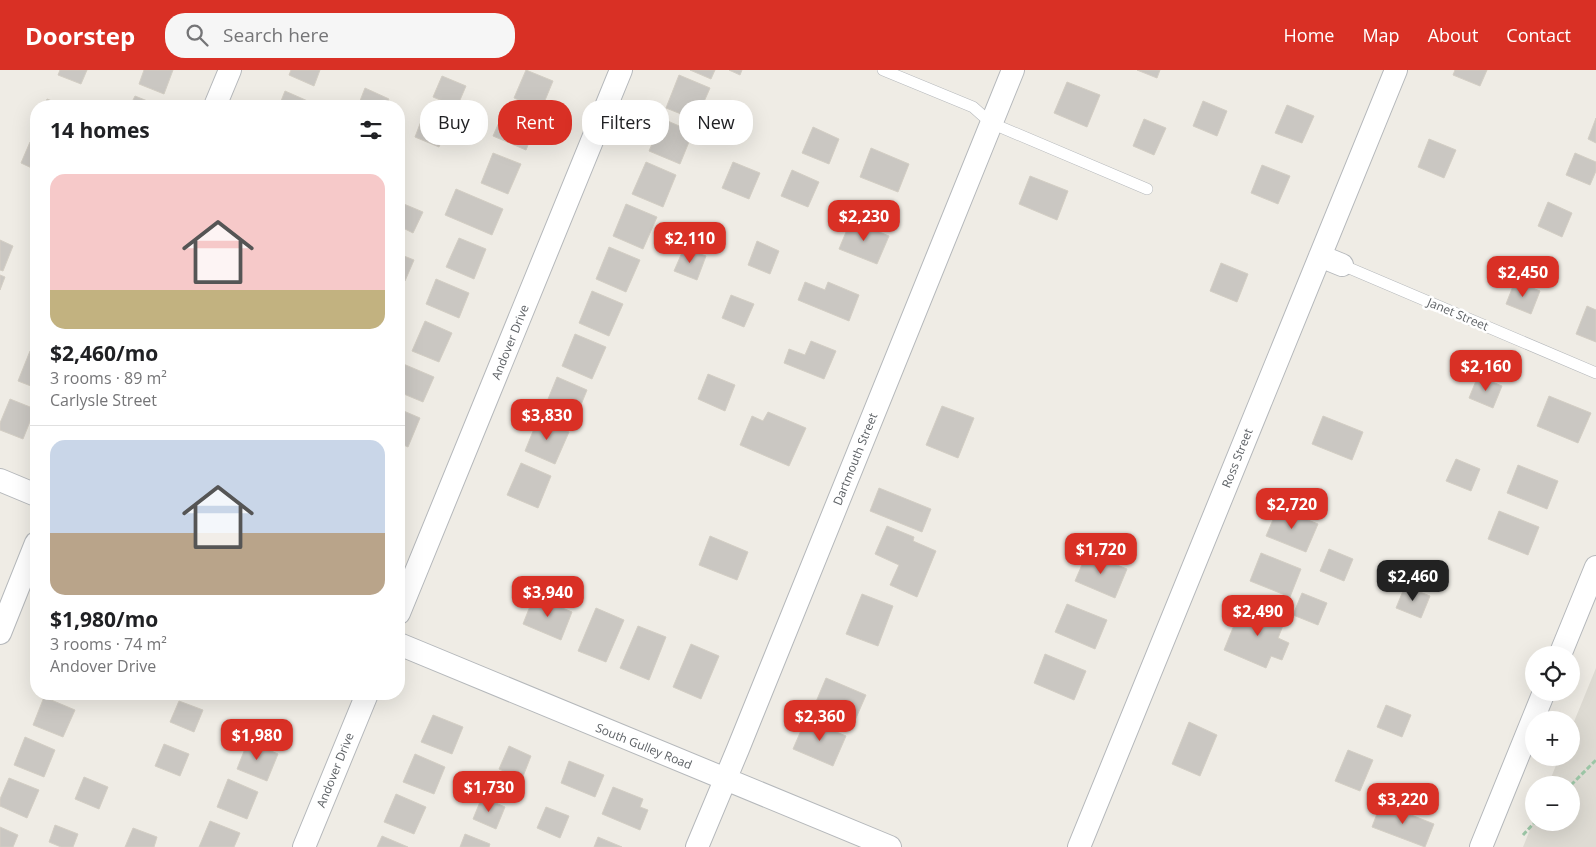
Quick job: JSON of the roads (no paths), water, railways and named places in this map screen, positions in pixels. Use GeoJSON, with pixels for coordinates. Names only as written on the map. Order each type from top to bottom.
{"type":"FeatureCollection","features":[{"type":"Feature","properties":{"kind":"street"},"geometry":{"type":"LineString","coordinates":[[218,100],[230,70]]}},
{"type":"Feature","properties":{"kind":"street","name":"Andover Drive"},"geometry":{"type":"LineString","coordinates":[[405,598],[621,70]]}},
{"type":"Feature","properties":{"kind":"street","name":"Dartmouth Street"},"geometry":{"type":"LineString","coordinates":[[696,847],[1013,70]]}},
{"type":"Feature","properties":{"kind":"street","name":"Ross Street"},"geometry":{"type":"LineString","coordinates":[[1079,847],[1396,70]]}},
{"type":"Feature","properties":{"kind":"street","name":"Janet Street"},"geometry":{"type":"LineString","coordinates":[[1320,256],[1342,265]]}},
{"type":"Feature","properties":{"kind":"street"},"geometry":{"type":"LineString","coordinates":[[0,480],[30,492]]}},
{"type":"Feature","properties":{"kind":"street"},"geometry":{"type":"LineString","coordinates":[[0,633],[30,558]]}},
{"type":"Feature","properties":{"kind":"street"},"geometry":{"type":"LineString","coordinates":[[1564,646],[1596,567]]}},
{"type":"Feature","properties":{"kind":"street","name":"South Gulley Road"},"geometry":{"type":"LineString","coordinates":[[405,646],[890,847]]}},
{"type":"Feature","properties":{"kind":"street","name":"Andover Drive"},"geometry":{"type":"LineString","coordinates":[[304,847],[365,700]]}},
{"type":"Feature","properties":{"kind":"street"},"geometry":{"type":"LineString","coordinates":[[1481,847],[1540,701]]}},
{"type":"Feature","properties":{"kind":"lane"},"geometry":{"type":"LineString","coordinates":[[883,70],[973,107],[991,123],[1147,189]]}},
{"type":"Feature","properties":{"kind":"lane","name":"Janet Street"},"geometry":{"type":"LineString","coordinates":[[1342,265],[1596,372]]}}]}
